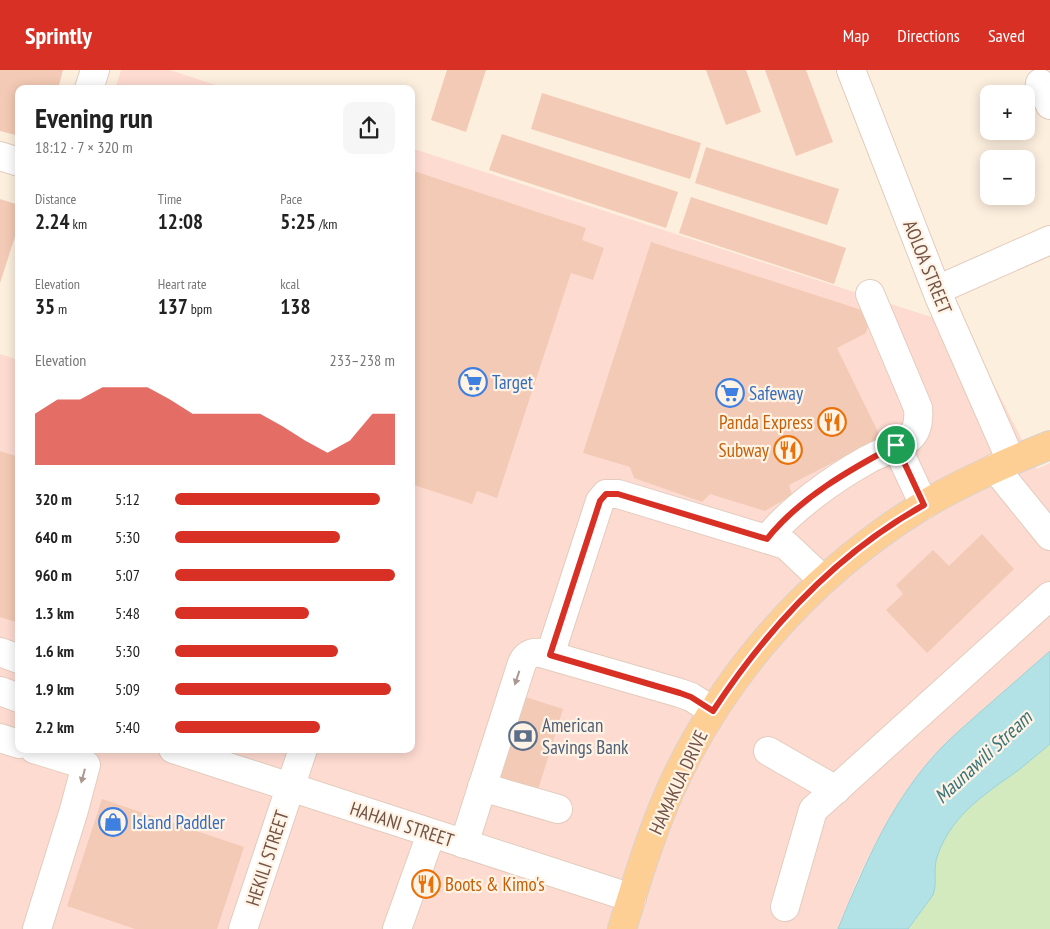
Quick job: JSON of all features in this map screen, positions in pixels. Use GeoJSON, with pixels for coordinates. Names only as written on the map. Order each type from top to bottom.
{"type":"FeatureCollection","features":[{"type":"Feature","properties":{"kind":"main road","name":"HAMAKUA DRIVE"},"geometry":{"type":"LineString","coordinates":[[622,929],[653,832],[669,793],[688,755],[713,711],[758,649],[786,616],[823,580],[882,532],[924,505],[1003,465],[1050,445]]}},
{"type":"Feature","properties":{"kind":"street"},"geometry":{"type":"LineString","coordinates":[[90,85],[95,70]]}},
{"type":"Feature","properties":{"kind":"street","name":"AOLOA STREET"},"geometry":{"type":"LineString","coordinates":[[852,70],[1003,465],[1050,536]]}},
{"type":"Feature","properties":{"kind":"street"},"geometry":{"type":"LineString","coordinates":[[0,156],[15,161]]}},
{"type":"Feature","properties":{"kind":"street"},"geometry":{"type":"LineString","coordinates":[[937,290],[1050,240]]}},
{"type":"Feature","properties":{"kind":"street"},"geometry":{"type":"LineString","coordinates":[[767,539],[778,525],[834,481],[862,463],[909,439],[918,423],[918,408],[870,294]]}},
{"type":"Feature","properties":{"kind":"street"},"geometry":{"type":"LineString","coordinates":[[896,445],[924,505]]}},
{"type":"Feature","properties":{"kind":"street"},"geometry":{"type":"LineString","coordinates":[[550,655],[600,501],[606,494],[618,494],[791,548],[823,580]]}},
{"type":"Feature","properties":{"kind":"street"},"geometry":{"type":"LineString","coordinates":[[785,907],[813,810],[1050,596]]}},
{"type":"Feature","properties":{"kind":"street"},"geometry":{"type":"LineString","coordinates":[[0,652],[15,657]]}},
{"type":"Feature","properties":{"kind":"street"},"geometry":{"type":"LineString","coordinates":[[464,844],[525,658],[535,652],[680,693],[691,697],[713,711]]}},
{"type":"Feature","properties":{"kind":"street"},"geometry":{"type":"LineString","coordinates":[[0,691],[15,697]]}},
{"type":"Feature","properties":{"kind":"street"},"geometry":{"type":"LineString","coordinates":[[0,738],[15,743]]}},
{"type":"Feature","properties":{"kind":"street"},"geometry":{"type":"LineString","coordinates":[[768,751],[836,790]]}},
{"type":"Feature","properties":{"kind":"street"},"geometry":{"type":"LineString","coordinates":[[37,929],[86,765],[47,753]]}},
{"type":"Feature","properties":{"kind":"street","name":"HAHANI STREET"},"geometry":{"type":"LineString","coordinates":[[184,753],[632,898]]}},
{"type":"Feature","properties":{"kind":"street","name":"HEKILI STREET"},"geometry":{"type":"LineString","coordinates":[[243,929],[302,753]]}},
{"type":"Feature","properties":{"kind":"street"},"geometry":{"type":"LineString","coordinates":[[482,787],[558,808]]}},
{"type":"Feature","properties":{"kind":"street"},"geometry":{"type":"LineString","coordinates":[[397,929],[432,834]]}},
{"type":"Feature","properties":{"kind":"shaded area"},"geometry":{"type":"Polygon","coordinates":[[[121,70],[170,70],[216,85],[116,85],[121,70]]]}},
{"type":"Feature","properties":{"kind":"shaded area"},"geometry":{"type":"Polygon","coordinates":[[[415,149],[965,328],[1037,469],[1050,463],[1050,651],[944,745],[918,776],[875,844],[859,876],[838,929],[0,929],[0,354],[15,359],[15,753],[415,753],[415,149]]]}},
{"type":"Feature","properties":{"kind":"green space"},"geometry":{"type":"Polygon","coordinates":[[[1050,744],[1050,929],[908,929],[933,895],[936,860],[944,840],[952,827],[972,805],[1050,744]]]}},
{"type":"Feature","properties":{"kind":"water","name":"Maunawili Stream"},"geometry":{"type":"Polygon","coordinates":[[[1050,651],[1050,744],[972,805],[952,827],[944,840],[936,860],[933,895],[908,929],[838,929],[882,832],[910,786],[926,765],[952,737],[1050,651]]]}},
{"type":"Feature","properties":{"kind":"building"},"geometry":{"type":"Polygon","coordinates":[[[0,70],[63,70],[59,85],[15,85],[15,135],[0,131],[0,70]]]}},
{"type":"Feature","properties":{"kind":"building"},"geometry":{"type":"Polygon","coordinates":[[[447,70],[486,70],[466,132],[431,120],[447,70]]]}},
{"type":"Feature","properties":{"kind":"building"},"geometry":{"type":"Polygon","coordinates":[[[706,70],[746,70],[761,112],[726,125],[706,70]]]}},
{"type":"Feature","properties":{"kind":"building"},"geometry":{"type":"Polygon","coordinates":[[[765,70],[806,70],[833,142],[796,156],[765,70]]]}},
{"type":"Feature","properties":{"kind":"building"},"geometry":{"type":"Polygon","coordinates":[[[542,93],[701,143],[690,179],[531,129],[542,93]]]}},
{"type":"Feature","properties":{"kind":"building"},"geometry":{"type":"Polygon","coordinates":[[[502,134],[678,192],[666,228],[489,170],[502,134]]]}},
{"type":"Feature","properties":{"kind":"building"},"geometry":{"type":"Polygon","coordinates":[[[706,147],[839,189],[827,225],[695,183],[706,147]]]}},
{"type":"Feature","properties":{"kind":"building","name":"Target"},"geometry":{"type":"Polygon","coordinates":[[[415,171],[586,228],[582,240],[604,248],[593,280],[571,273],[497,498],[477,491],[472,504],[415,485],[415,171]]]}},
{"type":"Feature","properties":{"kind":"building"},"geometry":{"type":"Polygon","coordinates":[[[691,197],[846,248],[834,284],[679,233],[691,197]]]}},
{"type":"Feature","properties":{"kind":"building"},"geometry":{"type":"Polygon","coordinates":[[[0,199],[15,204],[15,236],[0,283],[0,199]]]}},
{"type":"Feature","properties":{"kind":"building","name":"Safeway"},"geometry":{"type":"Polygon","coordinates":[[[651,242],[871,313],[866,333],[837,348],[881,438],[789,485],[792,495],[765,511],[710,494],[702,502],[634,478],[630,467],[583,453],[651,242]]]}},
{"type":"Feature","properties":{"kind":"building"},"geometry":{"type":"Polygon","coordinates":[[[0,451],[15,456],[15,622],[0,617],[0,451]]]}},
{"type":"Feature","properties":{"kind":"building"},"geometry":{"type":"Polygon","coordinates":[[[982,534],[1014,569],[927,653],[886,610],[903,594],[896,585],[933,550],[949,566],[982,534]]]}},
{"type":"Feature","properties":{"kind":"building"},"geometry":{"type":"Polygon","coordinates":[[[516,694],[563,709],[538,790],[490,775],[516,694]]]}},
{"type":"Feature","properties":{"kind":"building"},"geometry":{"type":"Polygon","coordinates":[[[102,799],[244,847],[217,929],[135,929],[67,906],[102,799]]]}},
{"type":"Feature","properties":{"kind":"place","name":"Target"},"geometry":{"type":"Point","coordinates":[473,382]}},
{"type":"Feature","properties":{"kind":"place","name":"Safeway"},"geometry":{"type":"Point","coordinates":[730,393]}},
{"type":"Feature","properties":{"kind":"place","name":"Panda Express"},"geometry":{"type":"Point","coordinates":[832,422]}},
{"type":"Feature","properties":{"kind":"place","name":"Subway"},"geometry":{"type":"Point","coordinates":[788,450]}},
{"type":"Feature","properties":{"kind":"place","name":"American Savings Bank"},"geometry":{"type":"Point","coordinates":[523,736]}},
{"type":"Feature","properties":{"kind":"place","name":"Island Paddler"},"geometry":{"type":"Point","coordinates":[113,822]}},
{"type":"Feature","properties":{"kind":"place","name":"Boots & Kimo's"},"geometry":{"type":"Point","coordinates":[426,884]}},
{"type":"Feature","properties":{"kind":"route"},"geometry":{"type":"LineString","coordinates":[[896,445],[924,505],[882,532],[816,586],[786,616],[758,649],[713,711],[691,697],[680,693],[550,655],[600,501],[606,494],[618,494],[767,539],[778,525],[834,481],[896,445]]}}]}
